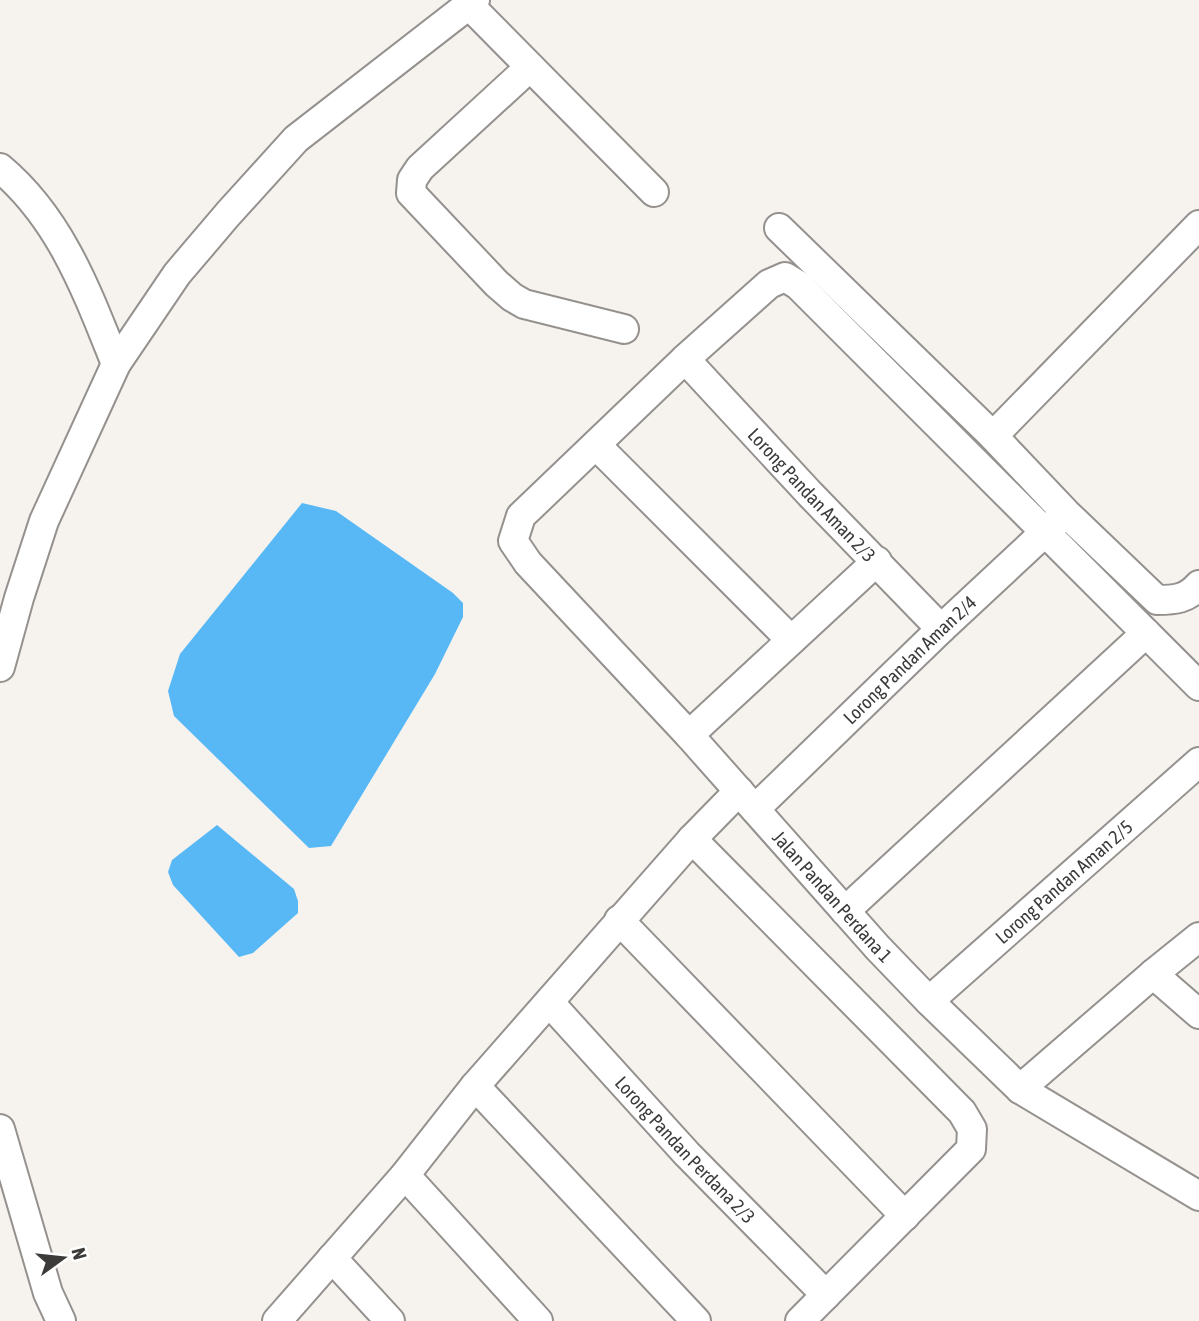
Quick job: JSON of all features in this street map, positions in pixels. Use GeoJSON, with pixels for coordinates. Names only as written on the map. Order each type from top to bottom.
{"type":"FeatureCollection","features":[{"type":"Feature","properties":{"kind":"street"},"geometry":{"type":"LineString","coordinates":[[0,667],[44,521],[116,364],[177,274],[296,139],[472,3],[530,67],[654,192]]}},
{"type":"Feature","properties":{"kind":"street"},"geometry":{"type":"LineString","coordinates":[[530,67],[421,168],[412,180],[411,193],[512,297],[524,303],[624,329]]}},
{"type":"Feature","properties":{"kind":"street"},"geometry":{"type":"LineString","coordinates":[[0,168],[44,213],[61,240],[116,364]]}},
{"type":"Feature","properties":{"kind":"street"},"geometry":{"type":"LineString","coordinates":[[993,436],[1199,225]]}},
{"type":"Feature","properties":{"kind":"street"},"geometry":{"type":"LineString","coordinates":[[779,228],[1157,600],[1176,600],[1192,594],[1199,585]]}},
{"type":"Feature","properties":{"kind":"street"},"geometry":{"type":"LineString","coordinates":[[790,640],[596,445],[685,359],[769,284],[785,277],[798,285],[1199,686]]}},
{"type":"Feature","properties":{"kind":"street","name":"Lorong Pandan Aman 2/3"},"geometry":{"type":"LineString","coordinates":[[685,359],[810,495],[941,629]]}},
{"type":"Feature","properties":{"kind":"street","name":"Jalan Pandan Perdana 1"},"geometry":{"type":"LineString","coordinates":[[596,445],[521,516],[513,541],[528,563],[689,735],[929,1002],[1020,1088],[1199,1196]]}},
{"type":"Feature","properties":{"kind":"street","name":"Lorong Pandan Aman 2/4"},"geometry":{"type":"LineString","coordinates":[[278,1321],[405,1175],[474,1086],[692,839],[747,800],[941,629],[1066,513]]}},
{"type":"Feature","properties":{"kind":"street"},"geometry":{"type":"LineString","coordinates":[[689,735],[877,561]]}},
{"type":"Feature","properties":{"kind":"street"},"geometry":{"type":"LineString","coordinates":[[845,911],[1146,633]]}},
{"type":"Feature","properties":{"kind":"street","name":"Lorong Pandan Aman 2/5"},"geometry":{"type":"LineString","coordinates":[[929,1002],[1199,762]]}},
{"type":"Feature","properties":{"kind":"street"},"geometry":{"type":"LineString","coordinates":[[692,839],[962,1112],[972,1129],[971,1149],[800,1321]]}},
{"type":"Feature","properties":{"kind":"street"},"geometry":{"type":"LineString","coordinates":[[619,920],[905,1216]]}},
{"type":"Feature","properties":{"kind":"street"},"geometry":{"type":"LineString","coordinates":[[1020,1088],[1199,937]]}},
{"type":"Feature","properties":{"kind":"street"},"geometry":{"type":"LineString","coordinates":[[1153,974],[1199,1014]]}},
{"type":"Feature","properties":{"kind":"street","name":"Lorong Pandan Perdana 2/3"},"geometry":{"type":"LineString","coordinates":[[549,1002],[687,1154],[826,1295]]}},
{"type":"Feature","properties":{"kind":"street"},"geometry":{"type":"LineString","coordinates":[[474,1086],[696,1321]]}},
{"type":"Feature","properties":{"kind":"street"},"geometry":{"type":"LineString","coordinates":[[0,1129],[48,1293],[61,1321]]}},
{"type":"Feature","properties":{"kind":"street"},"geometry":{"type":"LineString","coordinates":[[405,1175],[538,1321]]}},
{"type":"Feature","properties":{"kind":"street"},"geometry":{"type":"LineString","coordinates":[[332,1258],[390,1321]]}},
{"type":"Feature","properties":{"kind":"water"},"geometry":{"type":"Polygon","coordinates":[[[302,503],[336,511],[453,593],[463,603],[463,617],[435,674],[331,846],[309,848],[174,716],[168,691],[180,654],[302,503]]]}},
{"type":"Feature","properties":{"kind":"water"},"geometry":{"type":"Polygon","coordinates":[[[217,825],[294,889],[298,901],[298,913],[253,953],[239,957],[173,885],[168,872],[172,860],[217,825]]]}}]}
